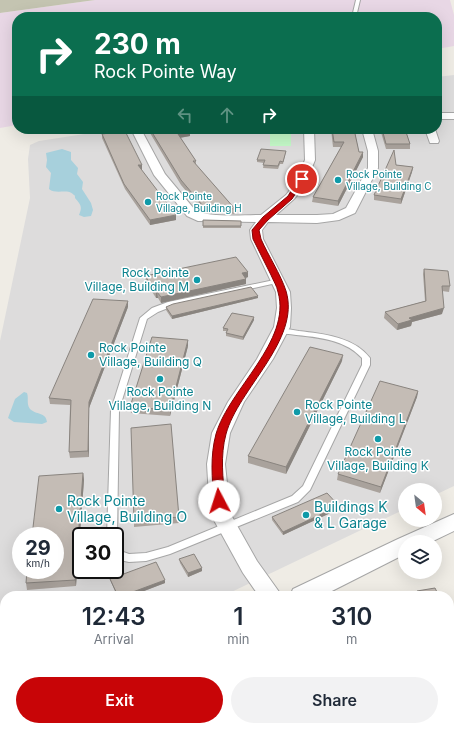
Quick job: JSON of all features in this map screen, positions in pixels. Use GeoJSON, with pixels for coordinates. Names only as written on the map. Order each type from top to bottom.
{"type":"FeatureCollection","features":[{"type":"Feature","properties":{"kind":"street"},"geometry":{"type":"LineString","coordinates":[[442,116],[454,116]]}},
{"type":"Feature","properties":{"kind":"street"},"geometry":{"type":"LineString","coordinates":[[138,134],[160,175],[191,213],[204,218],[327,218],[341,215],[350,210],[373,168],[373,151],[369,134]]}},
{"type":"Feature","properties":{"kind":"street"},"geometry":{"type":"LineString","coordinates":[[267,591],[250,567],[220,513],[216,464],[221,433],[236,402],[265,359],[282,327],[284,308],[279,281],[255,235],[256,230],[266,218],[290,198],[305,172],[310,160],[309,134]]}},
{"type":"Feature","properties":{"kind":"street"},"geometry":{"type":"LineString","coordinates":[[432,134],[434,141]]}},
{"type":"Feature","properties":{"kind":"street"},"geometry":{"type":"LineString","coordinates":[[427,535],[454,522]]}},
{"type":"Feature","properties":{"kind":"street"},"geometry":{"type":"LineString","coordinates":[[311,591],[398,548]]}},
{"type":"Feature","properties":{"kind":"lane"},"geometry":{"type":"LineString","coordinates":[[355,12],[358,0]]}},
{"type":"Feature","properties":{"kind":"lane"},"geometry":{"type":"LineString","coordinates":[[112,527],[115,410],[144,318],[155,310],[171,304],[279,281]]}},
{"type":"Feature","properties":{"kind":"lane"},"geometry":{"type":"LineString","coordinates":[[124,557],[146,557],[170,550],[295,499],[307,488],[366,365],[366,358],[357,347],[348,343],[331,338],[280,330]]}},
{"type":"Feature","properties":{"kind":"shaded area"},"geometry":{"type":"Polygon","coordinates":[[[0,0],[95,0],[0,13],[0,0]]]}},
{"type":"Feature","properties":{"kind":"shaded area"},"geometry":{"type":"Polygon","coordinates":[[[95,0],[450,0],[454,15],[454,46],[442,48],[442,12],[12,12],[12,126],[0,128],[0,13],[95,0]]]}},
{"type":"Feature","properties":{"kind":"shaded area"},"geometry":{"type":"Polygon","coordinates":[[[454,75],[454,486],[442,492],[442,483],[398,483],[398,512],[233,591],[0,591],[0,341],[30,198],[28,159],[30,145],[39,141],[84,134],[442,134],[442,76],[454,75]]]}},
{"type":"Feature","properties":{"kind":"green space"},"geometry":{"type":"Polygon","coordinates":[[[270,134],[291,134],[291,146],[270,146],[270,134]]]}},
{"type":"Feature","properties":{"kind":"water"},"geometry":{"type":"Polygon","coordinates":[[[62,149],[71,152],[71,160],[78,168],[77,174],[83,182],[82,189],[91,203],[93,210],[91,216],[84,217],[79,215],[81,209],[75,195],[69,192],[52,191],[49,189],[51,173],[46,167],[46,153],[62,149]]]}},
{"type":"Feature","properties":{"kind":"water"},"geometry":{"type":"Polygon","coordinates":[[[24,392],[27,393],[28,405],[30,409],[43,415],[47,422],[42,424],[14,422],[8,418],[15,399],[24,392]]]}},
{"type":"Feature","properties":{"kind":"building"},"geometry":{"type":"Polygon","coordinates":[[[102,134],[126,134],[142,165],[138,165],[176,215],[150,220],[124,184],[102,134]]]}},
{"type":"Feature","properties":{"kind":"building"},"geometry":{"type":"Polygon","coordinates":[[[153,134],[178,134],[196,161],[193,161],[235,209],[203,206],[181,180],[153,134]]]}},
{"type":"Feature","properties":{"kind":"building","name":"Rock Pointe Village, Building C"},"geometry":{"type":"Polygon","coordinates":[[[333,134],[355,134],[359,152],[363,152],[338,201],[313,197],[344,142],[334,142],[333,134]]]}},
{"type":"Feature","properties":{"kind":"building"},"geometry":{"type":"Polygon","coordinates":[[[383,134],[407,134],[410,144],[386,144],[383,134]]]}},
{"type":"Feature","properties":{"kind":"building"},"geometry":{"type":"Polygon","coordinates":[[[261,149],[286,151],[283,162],[280,161],[278,166],[263,165],[265,160],[257,160],[261,149]]]}},
{"type":"Feature","properties":{"kind":"building"},"geometry":{"type":"Polygon","coordinates":[[[394,150],[396,165],[413,167],[401,199],[374,195],[394,150]]]}},
{"type":"Feature","properties":{"kind":"building"},"geometry":{"type":"Polygon","coordinates":[[[203,220],[241,221],[241,226],[203,226],[203,220]]]}},
{"type":"Feature","properties":{"kind":"building","name":"Rock Pointe Village, Building M"},"geometry":{"type":"Polygon","coordinates":[[[236,257],[248,272],[242,273],[246,279],[161,297],[145,276],[236,257]]]}},
{"type":"Feature","properties":{"kind":"building"},"geometry":{"type":"Polygon","coordinates":[[[424,269],[448,271],[450,286],[442,286],[444,308],[409,318],[412,320],[398,324],[385,312],[426,301],[424,269]]]}},
{"type":"Feature","properties":{"kind":"building"},"geometry":{"type":"Polygon","coordinates":[[[251,287],[258,296],[172,316],[166,307],[173,304],[251,287]]]}},
{"type":"Feature","properties":{"kind":"building","name":"Rock Pointe Village, Building Q"},"geometry":{"type":"Polygon","coordinates":[[[93,299],[128,301],[89,402],[88,451],[69,452],[71,400],[49,398],[93,299]]]}},
{"type":"Feature","properties":{"kind":"building"},"geometry":{"type":"Polygon","coordinates":[[[232,313],[254,317],[243,337],[226,333],[228,329],[223,328],[232,313]]]}},
{"type":"Feature","properties":{"kind":"building","name":"Rock Pointe Village, Building N"},"geometry":{"type":"Polygon","coordinates":[[[152,337],[188,340],[170,410],[130,407],[152,337]]]}},
{"type":"Feature","properties":{"kind":"building","name":"Rock Pointe Village, Building L"},"geometry":{"type":"Polygon","coordinates":[[[310,347],[343,355],[286,467],[248,456],[310,347]]]}},
{"type":"Feature","properties":{"kind":"building","name":"Rock Pointe Village, Building K"},"geometry":{"type":"Polygon","coordinates":[[[380,381],[418,391],[381,487],[338,474],[380,381]]]}},
{"type":"Feature","properties":{"kind":"building"},"geometry":{"type":"Polygon","coordinates":[[[171,424],[179,517],[134,521],[131,428],[171,424]]]}},
{"type":"Feature","properties":{"kind":"building","name":"Rock Pointe Village, Building O"},"geometry":{"type":"Polygon","coordinates":[[[83,473],[79,527],[72,527],[72,579],[75,580],[26,583],[26,579],[64,579],[64,527],[33,527],[39,476],[83,473]]]}},
{"type":"Feature","properties":{"kind":"building","name":"Buildings K & L Garage"},"geometry":{"type":"Polygon","coordinates":[[[327,493],[339,506],[283,532],[272,517],[327,493]]]}},
{"type":"Feature","properties":{"kind":"building"},"geometry":{"type":"Polygon","coordinates":[[[194,554],[202,568],[188,573],[179,559],[194,554]]]}},
{"type":"Feature","properties":{"kind":"building"},"geometry":{"type":"Polygon","coordinates":[[[156,562],[165,580],[135,591],[116,591],[110,579],[124,579],[124,574],[156,562]]]}},
{"type":"Feature","properties":{"kind":"building"},"geometry":{"type":"Polygon","coordinates":[[[435,588],[436,591],[417,591],[435,588]]]}},
{"type":"Feature","properties":{"kind":"place","name":"Rock Pointe Village, Building C"},"geometry":{"type":"Point","coordinates":[338,180]}},
{"type":"Feature","properties":{"kind":"place","name":"Rock Pointe Village, Building H"},"geometry":{"type":"Point","coordinates":[148,202]}},
{"type":"Feature","properties":{"kind":"place","name":"Rock Pointe Village, Building M"},"geometry":{"type":"Point","coordinates":[197,280]}},
{"type":"Feature","properties":{"kind":"place","name":"Rock Pointe Village, Building Q"},"geometry":{"type":"Point","coordinates":[91,355]}},
{"type":"Feature","properties":{"kind":"place","name":"Rock Pointe Village, Building N"},"geometry":{"type":"Point","coordinates":[160,379]}},
{"type":"Feature","properties":{"kind":"place","name":"Rock Pointe Village, Building L"},"geometry":{"type":"Point","coordinates":[297,412]}},
{"type":"Feature","properties":{"kind":"place","name":"Rock Pointe Village, Building K"},"geometry":{"type":"Point","coordinates":[378,439]}},
{"type":"Feature","properties":{"kind":"place","name":"Rock Pointe Village, Building O"},"geometry":{"type":"Point","coordinates":[59,509]}},
{"type":"Feature","properties":{"kind":"place","name":"Buildings K & L Garage"},"geometry":{"type":"Point","coordinates":[306,515]}},
{"type":"Feature","properties":{"kind":"route"},"geometry":{"type":"LineString","coordinates":[[219,501],[216,464],[221,433],[236,402],[265,359],[282,327],[284,316],[282,292],[279,281],[255,235],[256,230],[266,218],[290,198],[302,179]]}}]}
